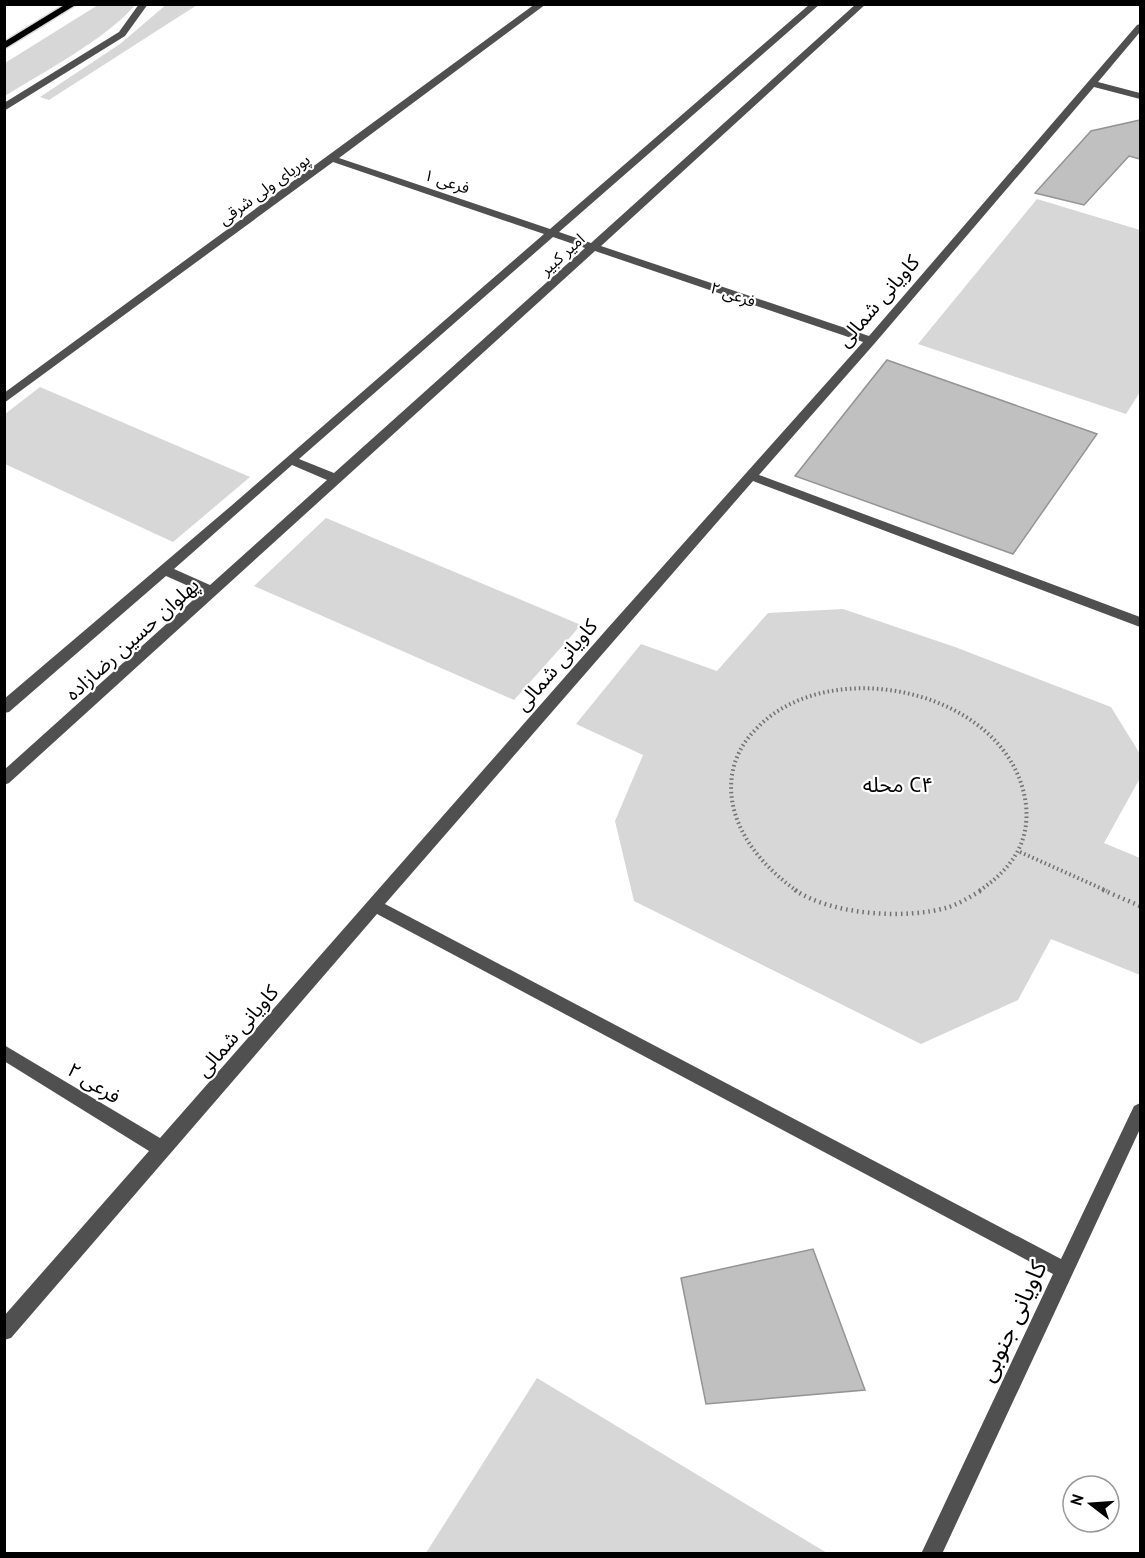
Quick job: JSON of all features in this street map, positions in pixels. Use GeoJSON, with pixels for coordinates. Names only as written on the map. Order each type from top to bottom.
{"type":"FeatureCollection","features":[{"type":"Feature","properties":{"kind":"main road"},"geometry":{"type":"LineString","coordinates":[[4,46],[73,4]]}},
{"type":"Feature","properties":{"kind":"street"},"geometry":{"type":"LineString","coordinates":[[4,108],[122,34],[144,4]]}},
{"type":"Feature","properties":{"kind":"street","name":"پوریای ولی شرقی"},"geometry":{"type":"LineString","coordinates":[[4,399],[542,4]]}},
{"type":"Feature","properties":{"kind":"street","name":"امیر کبیر"},"geometry":{"type":"LineString","coordinates":[[237,509],[290,460],[816,4]]}},
{"type":"Feature","properties":{"kind":"street","name":"امیر کبیر"},"geometry":{"type":"LineString","coordinates":[[284,527],[862,4]]}},
{"type":"Feature","properties":{"kind":"street","name":"کاویانی شمالی"},"geometry":{"type":"LineString","coordinates":[[4,1331],[374,905],[871,341],[1094,84],[1140,27]]}},
{"type":"Feature","properties":{"kind":"street"},"geometry":{"type":"LineString","coordinates":[[1094,84],[1140,96]]}},
{"type":"Feature","properties":{"kind":"street","name":"فرعی ۱"},"geometry":{"type":"LineString","coordinates":[[333,159],[596,247]]}},
{"type":"Feature","properties":{"kind":"street","name":"فرعی ۲"},"geometry":{"type":"LineString","coordinates":[[596,247],[871,341]]}},
{"type":"Feature","properties":{"kind":"street"},"geometry":{"type":"LineString","coordinates":[[290,460],[337,479]]}},
{"type":"Feature","properties":{"kind":"street"},"geometry":{"type":"LineString","coordinates":[[751,476],[1140,622]]}},
{"type":"Feature","properties":{"kind":"street","name":"پهلوان حسین رضازاده"},"geometry":{"type":"LineString","coordinates":[[4,708],[237,509]]}},
{"type":"Feature","properties":{"kind":"street","name":"پهلوان حسین رضازاده"},"geometry":{"type":"LineString","coordinates":[[4,779],[284,527]]}},
{"type":"Feature","properties":{"kind":"street"},"geometry":{"type":"LineString","coordinates":[[164,570],[213,592]]}},
{"type":"Feature","properties":{"kind":"street"},"geometry":{"type":"LineString","coordinates":[[374,905],[1064,1270]]}},
{"type":"Feature","properties":{"kind":"street","name":"فرعی ۲"},"geometry":{"type":"LineString","coordinates":[[4,1052],[162,1149]]}},
{"type":"Feature","properties":{"kind":"street","name":"کاویانی جنوبی"},"geometry":{"type":"LineString","coordinates":[[931,1554],[1140,1111]]}},
{"type":"Feature","properties":{"kind":"path"},"geometry":{"type":"LineString","coordinates":[[850,688],[896,690],[941,704],[977,724],[1005,752],[1023,784],[1025,795],[1028,818],[1020,852],[996,881],[960,903],[914,914],[864,912],[808,899],[776,875],[747,843],[731,808],[730,773],[744,741],[770,714],[807,696],[850,688]]}},
{"type":"Feature","properties":{"kind":"path"},"geometry":{"type":"LineString","coordinates":[[1020,852],[1140,906]]}},
{"type":"Feature","properties":{"kind":"shaded area"},"geometry":{"type":"Polygon","coordinates":[[[167,4],[197,5],[49,100],[40,97],[120,44],[167,4]]]}},
{"type":"Feature","properties":{"kind":"shaded area"},"geometry":{"type":"Polygon","coordinates":[[[98,5],[135,5],[92,42],[5,96],[5,63],[98,5]]]}},
{"type":"Feature","properties":{"kind":"shaded area"},"geometry":{"type":"Polygon","coordinates":[[[1037,199],[1140,230],[1140,392],[1126,414],[918,344],[1037,199]]]}},
{"type":"Feature","properties":{"kind":"shaded area"},"geometry":{"type":"Polygon","coordinates":[[[40,387],[250,477],[173,542],[5,464],[5,414],[40,387]]]}},
{"type":"Feature","properties":{"kind":"shaded area"},"geometry":{"type":"Polygon","coordinates":[[[326,518],[581,625],[514,700],[254,586],[326,518]]]}},
{"type":"Feature","properties":{"kind":"shaded area"},"geometry":{"type":"Polygon","coordinates":[[[843,609],[955,647],[1111,707],[1140,754],[1140,778],[1104,843],[1140,858],[1140,975],[1051,939],[1018,1000],[921,1044],[634,901],[615,821],[643,755],[576,724],[641,644],[717,671],[768,613],[843,609]]]}},
{"type":"Feature","properties":{"kind":"shaded area"},"geometry":{"type":"Polygon","coordinates":[[[537,1378],[827,1553],[426,1553],[537,1378]]]}},
{"type":"Feature","properties":{"kind":"building"},"geometry":{"type":"Polygon","coordinates":[[[1140,120],[1140,159],[1129,156],[1084,205],[1035,193],[1091,131],[1140,120]]]}},
{"type":"Feature","properties":{"kind":"building"},"geometry":{"type":"Polygon","coordinates":[[[887,360],[1097,434],[1013,554],[795,476],[887,360]]]}},
{"type":"Feature","properties":{"kind":"building"},"geometry":{"type":"Polygon","coordinates":[[[813,1249],[865,1390],[706,1404],[681,1278],[813,1249]]]}},
{"type":"Feature","properties":{"kind":"district","name":"محله C۴"},"geometry":{"type":"Point","coordinates":[898,784]}}]}
